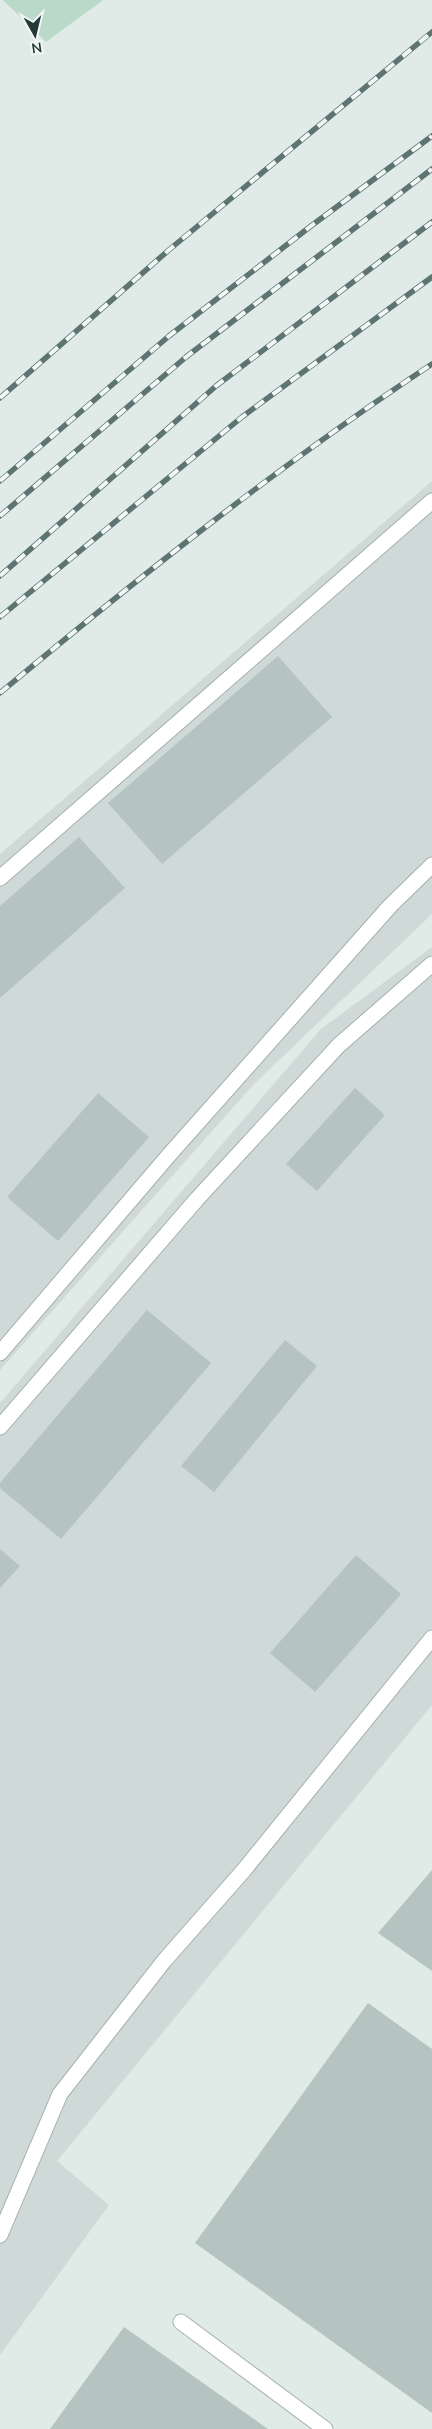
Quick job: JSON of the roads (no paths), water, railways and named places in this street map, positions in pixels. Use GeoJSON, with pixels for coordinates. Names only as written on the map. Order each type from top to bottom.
{"type":"FeatureCollection","features":[{"type":"Feature","properties":{"kind":"lane"},"geometry":{"type":"LineString","coordinates":[[0,878],[432,501]]}},
{"type":"Feature","properties":{"kind":"lane"},"geometry":{"type":"LineString","coordinates":[[0,1353],[182,1140],[390,906],[432,865]]}},
{"type":"Feature","properties":{"kind":"lane"},"geometry":{"type":"LineString","coordinates":[[0,1427],[198,1199],[339,1045],[432,964]]}},
{"type":"Feature","properties":{"kind":"lane"},"geometry":{"type":"LineString","coordinates":[[0,2235],[60,2094],[164,1961],[244,1870],[432,1638]]}},
{"type":"Feature","properties":{"kind":"lane"},"geometry":{"type":"LineString","coordinates":[[181,2322],[325,2429]]}},
{"type":"Feature","properties":{"kind":"railway"},"geometry":{"type":"LineString","coordinates":[[0,398],[170,249],[432,32]]}},
{"type":"Feature","properties":{"kind":"railway"},"geometry":{"type":"LineString","coordinates":[[0,481],[169,336],[311,226],[432,136]]}},
{"type":"Feature","properties":{"kind":"railway"},"geometry":{"type":"LineString","coordinates":[[0,516],[186,357],[432,169]]}},
{"type":"Feature","properties":{"kind":"railway"},"geometry":{"type":"LineString","coordinates":[[0,576],[216,386],[432,222]]}},
{"type":"Feature","properties":{"kind":"railway"},"geometry":{"type":"LineString","coordinates":[[0,617],[242,417],[432,277]]}},
{"type":"Feature","properties":{"kind":"railway"},"geometry":{"type":"LineString","coordinates":[[0,693],[212,522],[320,441],[432,364]]}}]}
